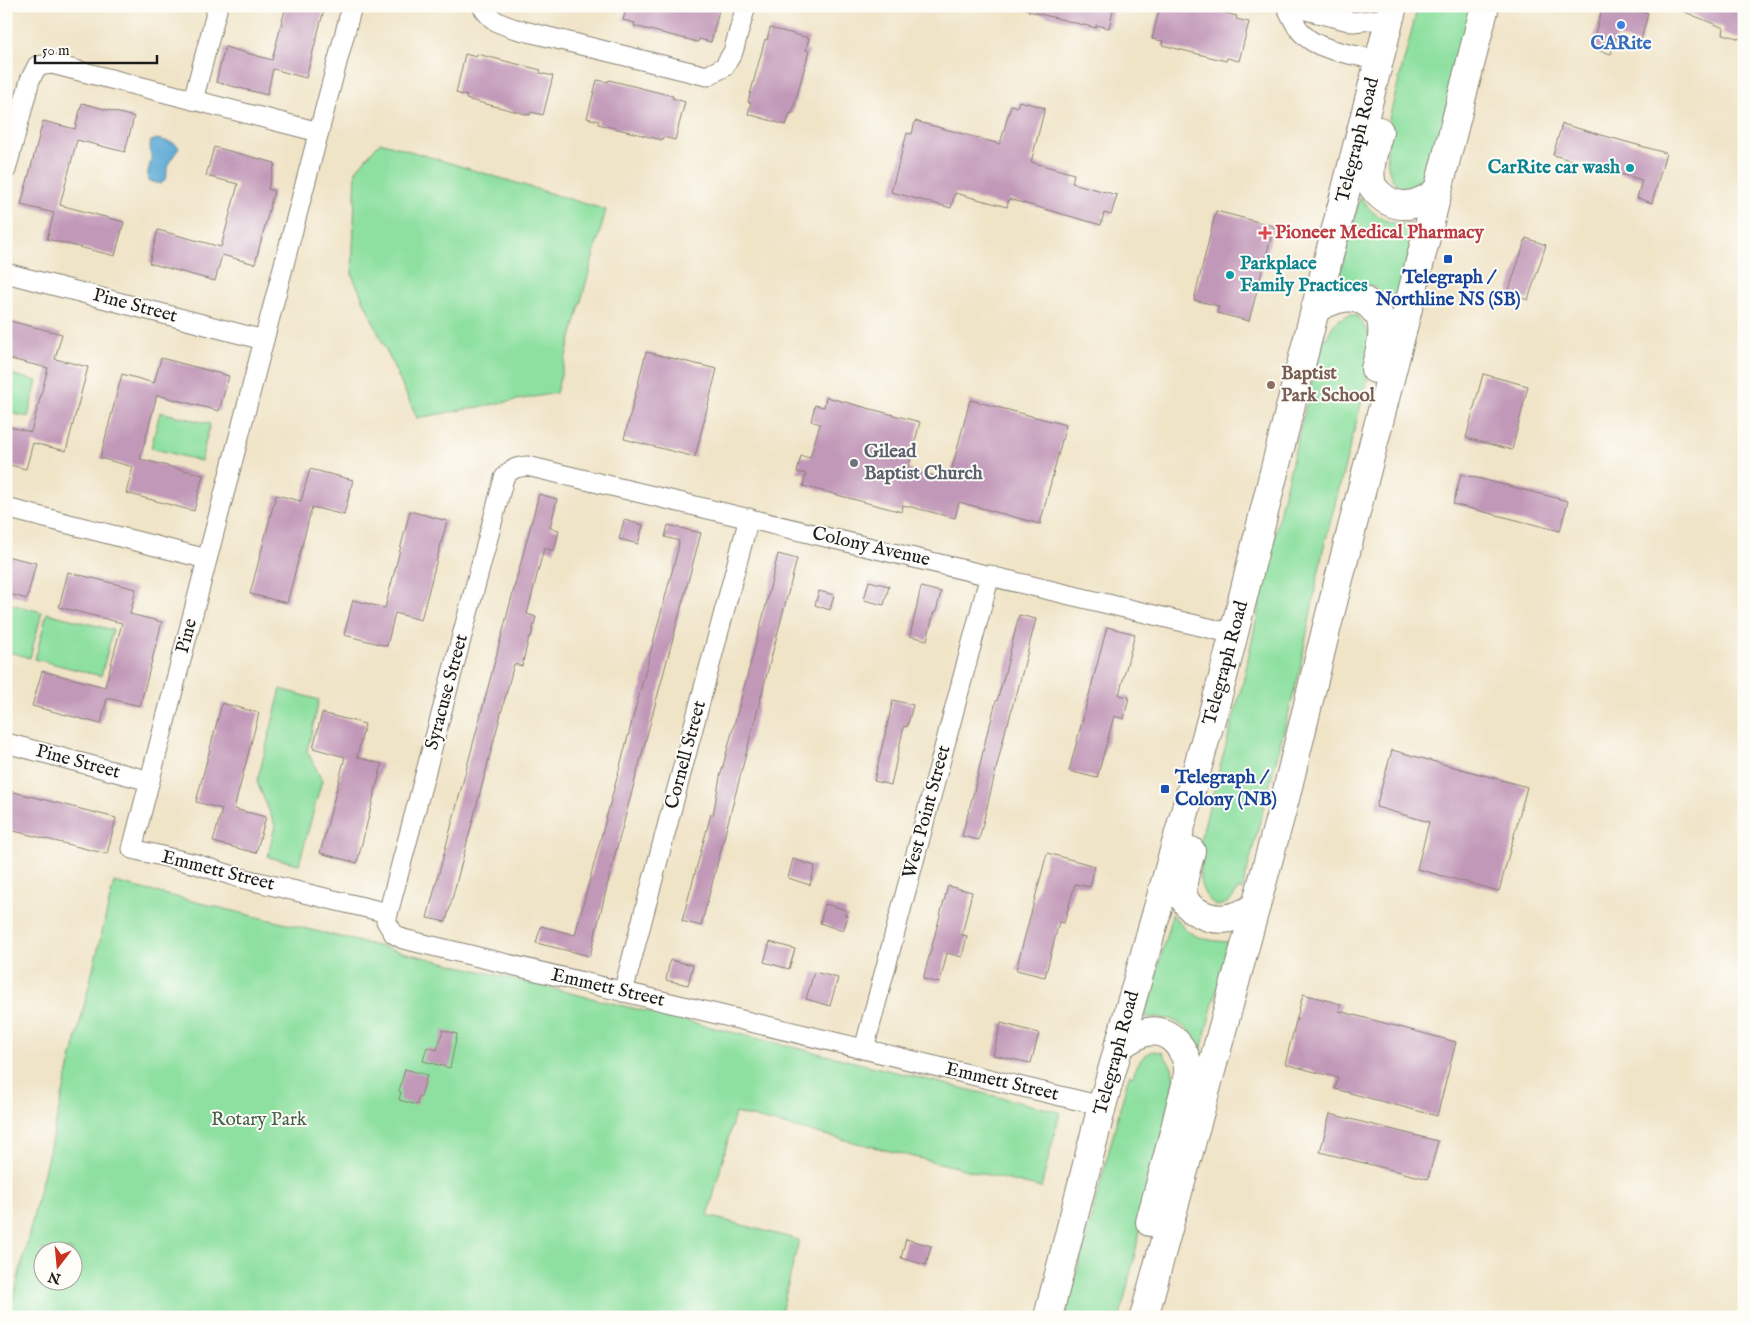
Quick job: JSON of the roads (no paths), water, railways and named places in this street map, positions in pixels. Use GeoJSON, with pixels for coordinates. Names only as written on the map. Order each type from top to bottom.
{"type":"FeatureCollection","features":[{"type":"Feature","properties":{"kind":"main road"},"geometry":{"type":"LineString","coordinates":[[1144,1317],[1285,799],[1326,630],[1485,6]]}},
{"type":"Feature","properties":{"kind":"main road","name":"Telegraph Road"},"geometry":{"type":"LineString","coordinates":[[1048,1317],[1118,1047],[1237,621],[1378,60],[1398,10]]}},
{"type":"Feature","properties":{"kind":"main road"},"geometry":{"type":"LineString","coordinates":[[1398,10],[1372,160],[1371,175],[1373,187],[1384,198],[1394,204],[1404,206],[1429,199],[1438,190]]}},
{"type":"Feature","properties":{"kind":"main road"},"geometry":{"type":"LineString","coordinates":[[1315,309],[1342,298],[1352,297],[1362,300],[1371,306],[1381,318],[1383,340],[1331,541],[1326,630]]}},
{"type":"Feature","properties":{"kind":"main road"},"geometry":{"type":"LineString","coordinates":[[1237,621],[1238,679],[1183,884],[1184,900],[1194,911],[1207,918],[1216,920],[1246,913],[1256,906]]}},
{"type":"Feature","properties":{"kind":"main road"},"geometry":{"type":"LineString","coordinates":[[1118,1047],[1142,1033],[1160,1032],[1170,1037],[1181,1047],[1188,1065],[1188,1074],[1178,1116],[1135,1279],[1134,1317]]}},
{"type":"Feature","properties":{"kind":"street"},"geometry":{"type":"LineString","coordinates":[[193,100],[218,6]]}},
{"type":"Feature","properties":{"kind":"street"},"geometry":{"type":"LineString","coordinates":[[264,340],[352,6]]}},
{"type":"Feature","properties":{"kind":"street"},"geometry":{"type":"LineString","coordinates":[[482,6],[488,16],[499,23],[516,29],[707,76],[724,67],[733,52],[746,6]]}},
{"type":"Feature","properties":{"kind":"street"},"geometry":{"type":"LineString","coordinates":[[1286,6],[1301,32],[1310,41],[1324,47],[1378,60]]}},
{"type":"Feature","properties":{"kind":"street"},"geometry":{"type":"LineString","coordinates":[[1290,6],[1353,22],[1398,10]]}},
{"type":"Feature","properties":{"kind":"street"},"geometry":{"type":"LineString","coordinates":[[6,170],[30,80],[37,66],[52,64],[319,132]]}},
{"type":"Feature","properties":{"kind":"street","name":"Pine Street"},"geometry":{"type":"LineString","coordinates":[[6,273],[264,340]]}},
{"type":"Feature","properties":{"kind":"street","name":"Pine"},"geometry":{"type":"LineString","coordinates":[[132,849],[264,340]]}},
{"type":"Feature","properties":{"kind":"street","name":"Colony Avenue"},"geometry":{"type":"LineString","coordinates":[[508,472],[517,467],[527,466],[990,575],[1237,621]]}},
{"type":"Feature","properties":{"kind":"street","name":"Syracuse Street"},"geometry":{"type":"LineString","coordinates":[[388,913],[504,478],[508,472]]}},
{"type":"Feature","properties":{"kind":"street"},"geometry":{"type":"LineString","coordinates":[[6,508],[207,559]]}},
{"type":"Feature","properties":{"kind":"street","name":"Cornell Street"},"geometry":{"type":"LineString","coordinates":[[623,992],[749,518]]}},
{"type":"Feature","properties":{"kind":"street","name":"West Point Street"},"geometry":{"type":"LineString","coordinates":[[864,1049],[990,575]]}},
{"type":"Feature","properties":{"kind":"street","name":"Pine Street"},"geometry":{"type":"LineString","coordinates":[[6,743],[150,780]]}},
{"type":"Feature","properties":{"kind":"street","name":"Emmett Street"},"geometry":{"type":"LineString","coordinates":[[132,849],[388,913],[386,921],[388,926],[394,934],[403,939],[1102,1106]]}},
{"type":"Feature","properties":{"kind":"water"},"geometry":{"type":"Polygon","coordinates":[[[157,139],[174,143],[179,147],[169,163],[166,177],[161,184],[148,181],[151,160],[150,143],[157,139]]]}},
{"type":"Feature","properties":{"kind":"place","name":"CARite"},"geometry":{"type":"Point","coordinates":[1621,25]}},
{"type":"Feature","properties":{"kind":"place","name":"CarRite car wash"},"geometry":{"type":"Point","coordinates":[1630,168]}},
{"type":"Feature","properties":{"kind":"place","name":"Pioneer Medical Pharmacy"},"geometry":{"type":"Point","coordinates":[1265,233]}},
{"type":"Feature","properties":{"kind":"place","name":"Telegraph / Northline NS (SB)"},"geometry":{"type":"Point","coordinates":[1448,259]}},
{"type":"Feature","properties":{"kind":"place","name":"Parkplace Family Practices"},"geometry":{"type":"Point","coordinates":[1230,275]}},
{"type":"Feature","properties":{"kind":"place","name":"Baptist Park School"},"geometry":{"type":"Point","coordinates":[1271,385]}},
{"type":"Feature","properties":{"kind":"place","name":"Gilead Baptist Church"},"geometry":{"type":"Point","coordinates":[854,463]}},
{"type":"Feature","properties":{"kind":"place","name":"Telegraph / Colony (NB)"},"geometry":{"type":"Point","coordinates":[1165,789]}},
{"type":"Feature","properties":{"kind":"park label","name":"Rotary Park"},"geometry":{"type":"Point","coordinates":[259,1120]}}]}
